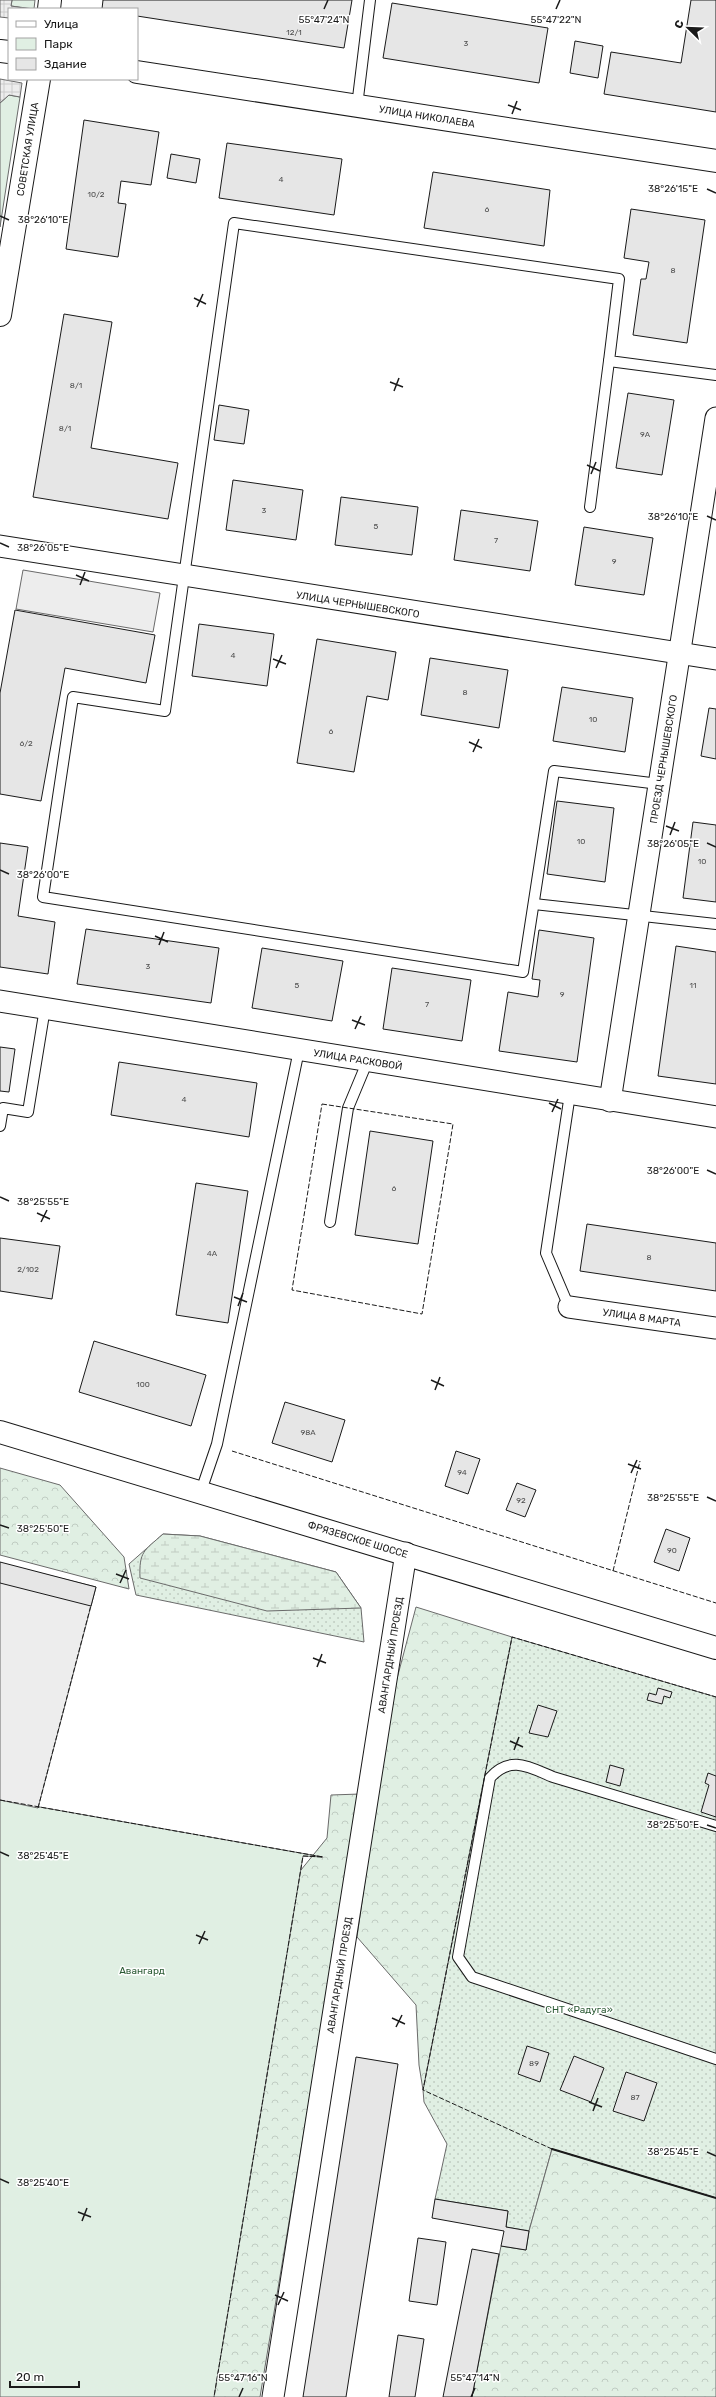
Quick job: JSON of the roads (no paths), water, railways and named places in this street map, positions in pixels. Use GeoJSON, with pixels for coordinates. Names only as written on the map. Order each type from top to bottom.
{"type":"FeatureCollection","features":[{"type":"Feature","properties":{"kind":"main road","name":"УЛИЦА НИКОЛАЕВА"},"geometry":{"type":"LineString","coordinates":[[138,72],[716,161]]}},
{"type":"Feature","properties":{"kind":"main road","name":"СОВЕТСКАЯ УЛИЦА"},"geometry":{"type":"LineString","coordinates":[[0,314],[39,80]]}},
{"type":"Feature","properties":{"kind":"main road","name":"ФРЯЗЕВСКОЕ ШОССЕ"},"geometry":{"type":"LineString","coordinates":[[0,1432],[201,1491],[716,1648]]}},
{"type":"Feature","properties":{"kind":"street","name":"ПРОЕЗД ЧЕРНЫШЕВСКОГО"},"geometry":{"type":"LineString","coordinates":[[610,1101],[716,418]]}},
{"type":"Feature","properties":{"kind":"street","name":"УЛИЦА ЧЕРНЫШЕВСКОГО"},"geometry":{"type":"LineString","coordinates":[[0,546],[184,577],[716,659]]}},
{"type":"Feature","properties":{"kind":"street","name":"УЛИЦА РАСКОВОЙ"},"geometry":{"type":"LineString","coordinates":[[0,1001],[716,1117]]}},
{"type":"Feature","properties":{"kind":"street","name":"УЛИЦА 8 МАРТА"},"geometry":{"type":"LineString","coordinates":[[569,1307],[716,1328]]}},
{"type":"Feature","properties":{"kind":"street","name":"АВАНГАРДНЫЙ ПРОЕЗД"},"geometry":{"type":"LineString","coordinates":[[273,2397],[406,1554]]}},
{"type":"Feature","properties":{"kind":"lane"},"geometry":{"type":"LineString","coordinates":[[357,106],[370,0]]}},
{"type":"Feature","properties":{"kind":"lane"},"geometry":{"type":"LineString","coordinates":[[590,507],[619,279],[234,223],[165,711],[73,697],[43,897],[524,972],[554,771],[659,784]]}},
{"type":"Feature","properties":{"kind":"lane"},"geometry":{"type":"LineString","coordinates":[[609,361],[716,375]]}},
{"type":"Feature","properties":{"kind":"lane"},"geometry":{"type":"LineString","coordinates":[[534,904],[716,924]]}},
{"type":"Feature","properties":{"kind":"lane"},"geometry":{"type":"LineString","coordinates":[[0,1126],[3,1108],[28,1112],[45,1008]]}},
{"type":"Feature","properties":{"kind":"lane"},"geometry":{"type":"LineString","coordinates":[[201,1491],[217,1444],[299,1050]]}},
{"type":"Feature","properties":{"kind":"lane"},"geometry":{"type":"LineString","coordinates":[[330,1222],[348,1108],[368,1060]]}},
{"type":"Feature","properties":{"kind":"lane"},"geometry":{"type":"LineString","coordinates":[[569,1307],[546,1253],[570,1094]]}},
{"type":"Feature","properties":{"kind":"lane"},"geometry":{"type":"LineString","coordinates":[[716,1826],[553,1777],[530,1768],[514,1764],[499,1768],[490,1778],[458,1957],[472,1977],[716,2059]]}},
{"type":"Feature","properties":{"kind":"park label","name":"Авангард"},"geometry":{"type":"Point","coordinates":[142,1970]}},
{"type":"Feature","properties":{"kind":"park label","name":"СНТ «Радуга»"},"geometry":{"type":"Point","coordinates":[579,2009]}}]}
